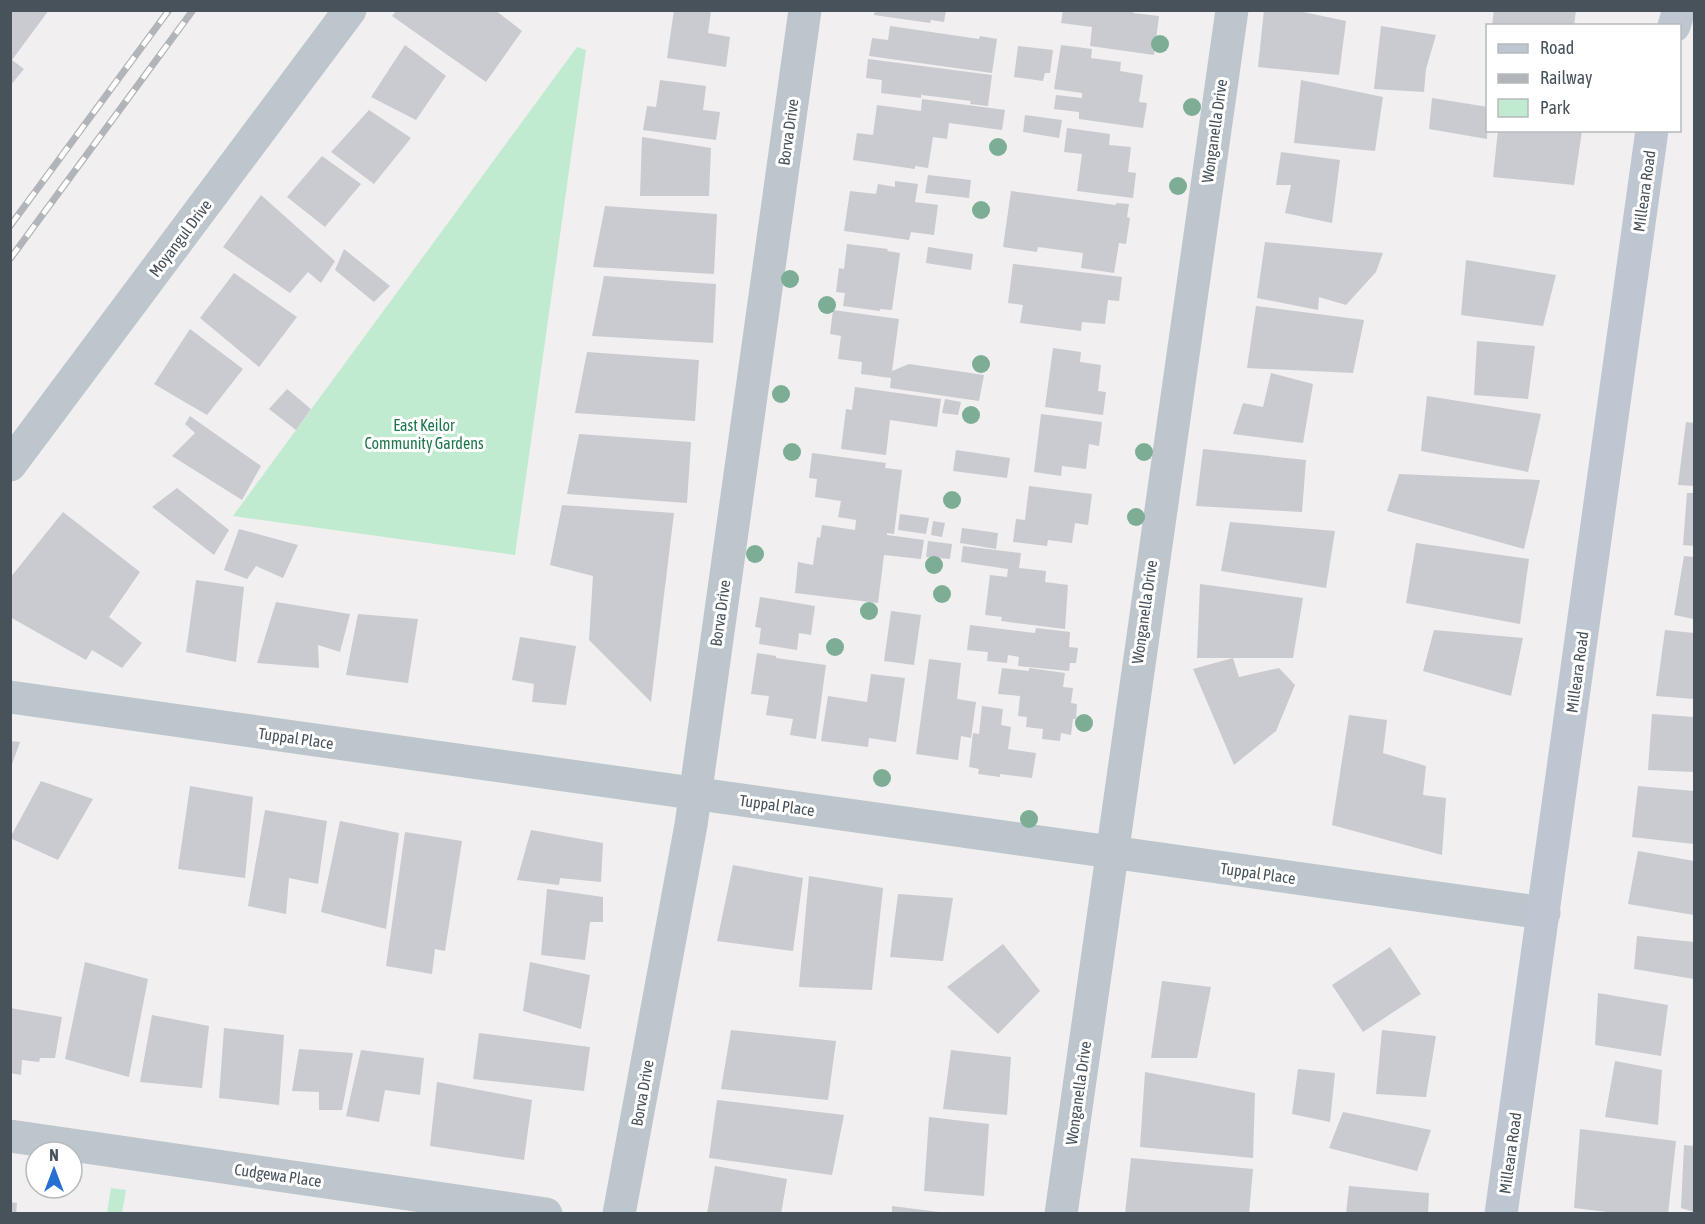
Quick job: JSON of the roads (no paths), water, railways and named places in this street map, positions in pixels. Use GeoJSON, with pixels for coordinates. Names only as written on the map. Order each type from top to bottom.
{"type":"FeatureCollection","features":[{"type":"Feature","properties":{"kind":"main road","name":"Milleara Road"},"geometry":{"type":"LineString","coordinates":[[1501,1214],[1652,132]]}},
{"type":"Feature","properties":{"kind":"street","name":"Moyangul Drive"},"geometry":{"type":"LineString","coordinates":[[10,465],[351,10]]}},
{"type":"Feature","properties":{"kind":"street","name":"Borva Drive"},"geometry":{"type":"LineString","coordinates":[[619,1214],[691,825],[805,10]]}},
{"type":"Feature","properties":{"kind":"street","name":"Wonganella Drive"},"geometry":{"type":"LineString","coordinates":[[1061,1214],[1232,10]]}},
{"type":"Feature","properties":{"kind":"street","name":"Tuppal Place"},"geometry":{"type":"LineString","coordinates":[[10,697],[1544,913]]}},
{"type":"Feature","properties":{"kind":"street","name":"Cudgewa Place"},"geometry":{"type":"LineString","coordinates":[[10,1136],[546,1214]]}},
{"type":"Feature","properties":{"kind":"railway"},"geometry":{"type":"LineString","coordinates":[[10,226],[169,10]]}},
{"type":"Feature","properties":{"kind":"railway"},"geometry":{"type":"LineString","coordinates":[[10,259],[193,10]]}},
{"type":"Feature","properties":{"kind":"park label","name":"East Keilor Community Gardens"},"geometry":{"type":"Point","coordinates":[424,434]}}]}
